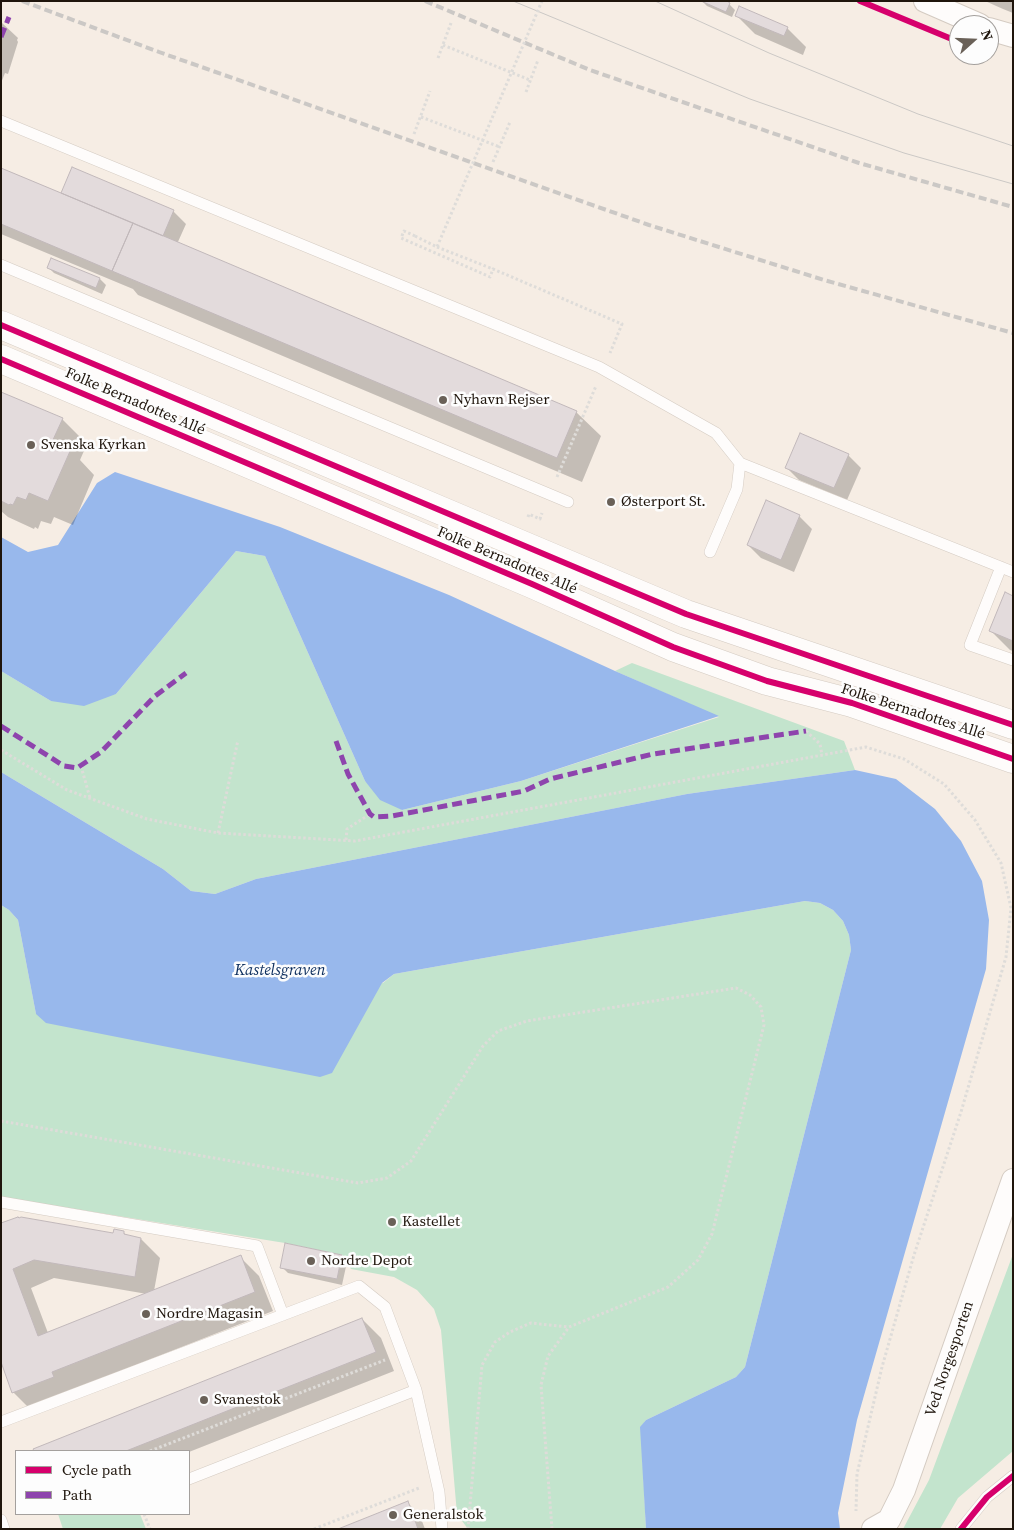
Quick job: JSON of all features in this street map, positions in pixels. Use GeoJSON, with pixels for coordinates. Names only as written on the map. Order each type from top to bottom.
{"type":"FeatureCollection","features":[{"type":"Feature","properties":{"kind":"main road","name":"Folke Bernadottes Allé"},"geometry":{"type":"LineString","coordinates":[[1,325],[686,614],[1013,725]]}},
{"type":"Feature","properties":{"kind":"main road","name":"Folke Bernadottes Allé"},"geometry":{"type":"LineString","coordinates":[[1,359],[532,584],[673,647],[767,681],[852,703],[1013,759]]}},
{"type":"Feature","properties":{"kind":"street"},"geometry":{"type":"LineString","coordinates":[[925,1],[957,15]]}},
{"type":"Feature","properties":{"kind":"street"},"geometry":{"type":"LineString","coordinates":[[999,32],[1013,36]]}},
{"type":"Feature","properties":{"kind":"street","name":"Ved Norgesporten"},"geometry":{"type":"LineString","coordinates":[[865,1524],[890,1520],[904,1490],[1013,1180]]}},
{"type":"Feature","properties":{"kind":"lane"},"geometry":{"type":"LineString","coordinates":[[1,120],[603,369],[716,433],[740,463],[1013,572]]}},
{"type":"Feature","properties":{"kind":"lane"},"geometry":{"type":"LineString","coordinates":[[1,265],[568,502]]}},
{"type":"Feature","properties":{"kind":"lane"},"geometry":{"type":"LineString","coordinates":[[710,552],[737,489],[740,463]]}},
{"type":"Feature","properties":{"kind":"lane"},"geometry":{"type":"LineString","coordinates":[[1001,567],[970,644],[1013,660]]}},
{"type":"Feature","properties":{"kind":"lane"},"geometry":{"type":"LineString","coordinates":[[1,1202],[257,1246],[283,1315]]}},
{"type":"Feature","properties":{"kind":"lane"},"geometry":{"type":"LineString","coordinates":[[1,1422],[359,1286],[385,1307],[416,1390],[436,1481],[442,1529]]}},
{"type":"Feature","properties":{"kind":"lane"},"geometry":{"type":"LineString","coordinates":[[190,1479],[416,1390]]}},
{"type":"Feature","properties":{"kind":"lane"},"geometry":{"type":"LineString","coordinates":[[961,1529],[987,1497],[1013,1476]]}},
{"type":"Feature","properties":{"kind":"lane"},"geometry":{"type":"LineString","coordinates":[[1,1520],[4,1529]]}},
{"type":"Feature","properties":{"kind":"path"},"geometry":{"type":"LineString","coordinates":[[437,247],[542,1]]}},
{"type":"Feature","properties":{"kind":"path"},"geometry":{"type":"LineString","coordinates":[[438,58],[451,24]]}},
{"type":"Feature","properties":{"kind":"path"},"geometry":{"type":"LineString","coordinates":[[443,45],[530,80]]}},
{"type":"Feature","properties":{"kind":"path"},"geometry":{"type":"LineString","coordinates":[[526,92],[538,60]]}},
{"type":"Feature","properties":{"kind":"path"},"geometry":{"type":"LineString","coordinates":[[414,134],[430,91]]}},
{"type":"Feature","properties":{"kind":"path"},"geometry":{"type":"LineString","coordinates":[[421,117],[500,147]]}},
{"type":"Feature","properties":{"kind":"path"},"geometry":{"type":"LineString","coordinates":[[494,162],[510,122]]}},
{"type":"Feature","properties":{"kind":"path"},"geometry":{"type":"LineString","coordinates":[[415,236],[493,270]]}},
{"type":"Feature","properties":{"kind":"path"},"geometry":{"type":"LineString","coordinates":[[527,519],[529,514],[540,519]]}},
{"type":"Feature","properties":{"kind":"path"},"geometry":{"type":"LineString","coordinates":[[806,731],[820,744],[822,755]]}},
{"type":"Feature","properties":{"kind":"path"},"geometry":{"type":"LineString","coordinates":[[218,833],[238,740]]}},
{"type":"Feature","properties":{"kind":"path"},"geometry":{"type":"LineString","coordinates":[[1,750],[68,790],[147,819],[218,833],[355,841],[866,747],[904,759],[944,784],[975,820],[1001,863],[1011,908],[1006,957],[962,1112],[914,1255],[882,1367],[857,1474],[865,1524]]}},
{"type":"Feature","properties":{"kind":"path"},"geometry":{"type":"LineString","coordinates":[[81,766],[90,798]]}},
{"type":"Feature","properties":{"kind":"path"},"geometry":{"type":"LineString","coordinates":[[346,840],[347,829],[370,814]]}},
{"type":"Feature","properties":{"kind":"path"},"geometry":{"type":"LineString","coordinates":[[1,1121],[358,1183],[387,1178],[411,1161],[483,1046],[498,1031],[526,1021],[736,988],[750,995],[761,1007],[764,1025],[712,1234],[698,1260],[668,1287],[568,1327],[531,1323],[510,1332],[496,1342],[482,1365],[468,1529]]}},
{"type":"Feature","properties":{"kind":"path"},"geometry":{"type":"LineString","coordinates":[[552,1529],[541,1385],[548,1356],[568,1327]]}},
{"type":"Feature","properties":{"kind":"path"},"geometry":{"type":"LineString","coordinates":[[153,1450],[402,1353]]}},
{"type":"Feature","properties":{"kind":"path"},"geometry":{"type":"LineString","coordinates":[[314,1529],[436,1481]]}},
{"type":"Feature","properties":{"kind":"path"},"geometry":{"type":"LineString","coordinates":[[144,1515],[150,1529]]}},
{"type":"Feature","properties":{"kind":"green space"},"geometry":{"type":"Polygon","coordinates":[[[236,551],[265,556],[365,781],[402,810],[521,781],[719,717],[615,671],[632,663],[844,741],[855,770],[687,794],[256,879],[215,894],[191,891],[163,869],[1,772],[1,671],[51,701],[116,694],[236,551]]]}},
{"type":"Feature","properties":{"kind":"green space","name":"Kastellet"},"geometry":{"type":"Polygon","coordinates":[[[805,901],[820,903],[833,910],[843,921],[849,935],[851,950],[745,1367],[736,1377],[646,1420],[641,1427],[646,1529],[468,1529],[457,1514],[441,1330],[434,1309],[417,1290],[394,1277],[351,1269],[342,1255],[285,1243],[1,1197],[1,905],[9,910],[18,920],[36,1014],[383,983],[394,974],[805,901]]]}},
{"type":"Feature","properties":{"kind":"green space"},"geometry":{"type":"Polygon","coordinates":[[[1013,1254],[1013,1451],[958,1498],[940,1529],[903,1529],[929,1480],[1013,1254]]]}},
{"type":"Feature","properties":{"kind":"green space"},"geometry":{"type":"Polygon","coordinates":[[[58,1515],[140,1515],[146,1529],[63,1529],[58,1515]]]}},
{"type":"Feature","properties":{"kind":"water"},"geometry":{"type":"Polygon","coordinates":[[[115,472],[280,527],[449,595],[719,716],[521,781],[402,810],[380,800],[365,781],[265,556],[236,551],[116,694],[84,706],[51,701],[1,671],[1,537],[28,552],[58,545],[97,483],[115,472]]]}},
{"type":"Feature","properties":{"kind":"water","name":"Kastelsgraven"},"geometry":{"type":"Polygon","coordinates":[[[855,770],[896,779],[935,809],[961,841],[982,881],[989,920],[986,969],[857,1420],[838,1513],[840,1529],[646,1529],[640,1427],[646,1420],[736,1377],[745,1367],[851,950],[849,935],[843,921],[833,910],[820,903],[805,901],[394,974],[382,983],[332,1073],[320,1077],[46,1023],[36,1014],[18,920],[9,910],[1,905],[1,772],[163,869],[191,891],[215,894],[256,879],[687,794],[855,770]]]}},
{"type":"Feature","properties":{"kind":"building"},"geometry":{"type":"Polygon","coordinates":[[[701,1],[727,1],[730,3],[726,12],[701,1]]]}},
{"type":"Feature","properties":{"kind":"building"},"geometry":{"type":"Polygon","coordinates":[[[739,6],[788,27],[784,36],[735,16],[739,6]]]}},
{"type":"Feature","properties":{"kind":"building"},"geometry":{"type":"Polygon","coordinates":[[[72,167],[174,210],[163,236],[61,193],[72,167]]]}},
{"type":"Feature","properties":{"kind":"building"},"geometry":{"type":"Polygon","coordinates":[[[1,168],[133,223],[112,271],[1,224],[1,168]]]}},
{"type":"Feature","properties":{"kind":"building"},"geometry":{"type":"Polygon","coordinates":[[[133,223],[577,411],[557,458],[112,271],[133,223]]]}},
{"type":"Feature","properties":{"kind":"building"},"geometry":{"type":"Polygon","coordinates":[[[51,258],[100,278],[96,288],[47,268],[51,258]]]}},
{"type":"Feature","properties":{"kind":"building","name":"Svenska Kyrkan"},"geometry":{"type":"Polygon","coordinates":[[[1,392],[63,418],[52,442],[71,449],[48,501],[29,493],[26,500],[17,497],[13,505],[1,501],[1,392]]]}},
{"type":"Feature","properties":{"kind":"building"},"geometry":{"type":"Polygon","coordinates":[[[800,433],[849,454],[834,488],[785,468],[800,433]]]}},
{"type":"Feature","properties":{"kind":"building"},"geometry":{"type":"Polygon","coordinates":[[[766,500],[800,515],[781,560],[747,545],[766,500]]]}},
{"type":"Feature","properties":{"kind":"building"},"geometry":{"type":"Polygon","coordinates":[[[1005,592],[1013,596],[1013,641],[989,631],[1005,592]]]}},
{"type":"Feature","properties":{"kind":"building","name":"Nordre Magasin"},"geometry":{"type":"Polygon","coordinates":[[[18,1217],[113,1233],[114,1229],[124,1231],[124,1234],[141,1238],[135,1277],[34,1260],[13,1269],[38,1336],[241,1255],[255,1292],[52,1372],[54,1377],[12,1393],[1,1362],[1,1223],[18,1217]]]}},
{"type":"Feature","properties":{"kind":"building","name":"Nordre Depot"},"geometry":{"type":"Polygon","coordinates":[[[285,1243],[342,1255],[337,1279],[280,1268],[285,1243]]]}},
{"type":"Feature","properties":{"kind":"building","name":"Svanestok"},"geometry":{"type":"Polygon","coordinates":[[[362,1318],[376,1352],[129,1450],[33,1449],[362,1318]]]}},
{"type":"Feature","properties":{"kind":"building","name":"Generalstok"},"geometry":{"type":"Polygon","coordinates":[[[408,1501],[418,1529],[338,1529],[408,1501]]]}},
{"type":"Feature","properties":{"kind":"tram line"},"geometry":{"type":"LineString","coordinates":[[513,1],[750,99],[904,153],[1013,184]]}},
{"type":"Feature","properties":{"kind":"tram line"},"geometry":{"type":"LineString","coordinates":[[655,1],[769,53],[918,114],[1013,146]]}},
{"type":"Feature","properties":{"kind":"railway"},"geometry":{"type":"LineString","coordinates":[[22,1],[159,52],[649,225],[824,280],[1013,333]]}},
{"type":"Feature","properties":{"kind":"railway"},"geometry":{"type":"LineString","coordinates":[[425,1],[590,70],[859,163],[1013,207]]}},
{"type":"Feature","properties":{"kind":"marked path"},"geometry":{"type":"LineString","coordinates":[[1,37],[9,17]]}},
{"type":"Feature","properties":{"kind":"marked path"},"geometry":{"type":"LineString","coordinates":[[1,726],[64,766],[77,768],[101,752],[155,696],[186,673]]}},
{"type":"Feature","properties":{"kind":"marked path"},"geometry":{"type":"LineString","coordinates":[[336,741],[348,774],[370,814],[374,817],[392,816],[524,791],[550,779],[653,754],[806,731]]}},
{"type":"Feature","properties":{"kind":"cycle path"},"geometry":{"type":"LineString","coordinates":[[860,1],[949,38]]}},
{"type":"Feature","properties":{"kind":"cycle path"},"geometry":{"type":"LineString","coordinates":[[1,325],[686,614],[1013,725]]}},
{"type":"Feature","properties":{"kind":"cycle path"},"geometry":{"type":"LineString","coordinates":[[1,359],[532,584],[673,647],[767,681],[852,703],[1013,759]]}},
{"type":"Feature","properties":{"kind":"cycle path"},"geometry":{"type":"LineString","coordinates":[[961,1529],[987,1497],[1013,1476]]}},
{"type":"Feature","properties":{"kind":"place","name":"Nyhavn Rejser"},"geometry":{"type":"Point","coordinates":[443,400]}},
{"type":"Feature","properties":{"kind":"place","name":"Svenska Kyrkan"},"geometry":{"type":"Point","coordinates":[31,445]}},
{"type":"Feature","properties":{"kind":"place","name":"Østerport St."},"geometry":{"type":"Point","coordinates":[611,502]}},
{"type":"Feature","properties":{"kind":"place","name":"Kastellet"},"geometry":{"type":"Point","coordinates":[392,1222]}},
{"type":"Feature","properties":{"kind":"place","name":"Nordre Depot"},"geometry":{"type":"Point","coordinates":[311,1261]}},
{"type":"Feature","properties":{"kind":"place","name":"Nordre Magasin"},"geometry":{"type":"Point","coordinates":[146,1314]}},
{"type":"Feature","properties":{"kind":"place","name":"Svanestok"},"geometry":{"type":"Point","coordinates":[204,1400]}},
{"type":"Feature","properties":{"kind":"place","name":"Generalstok"},"geometry":{"type":"Point","coordinates":[393,1515]}}]}
